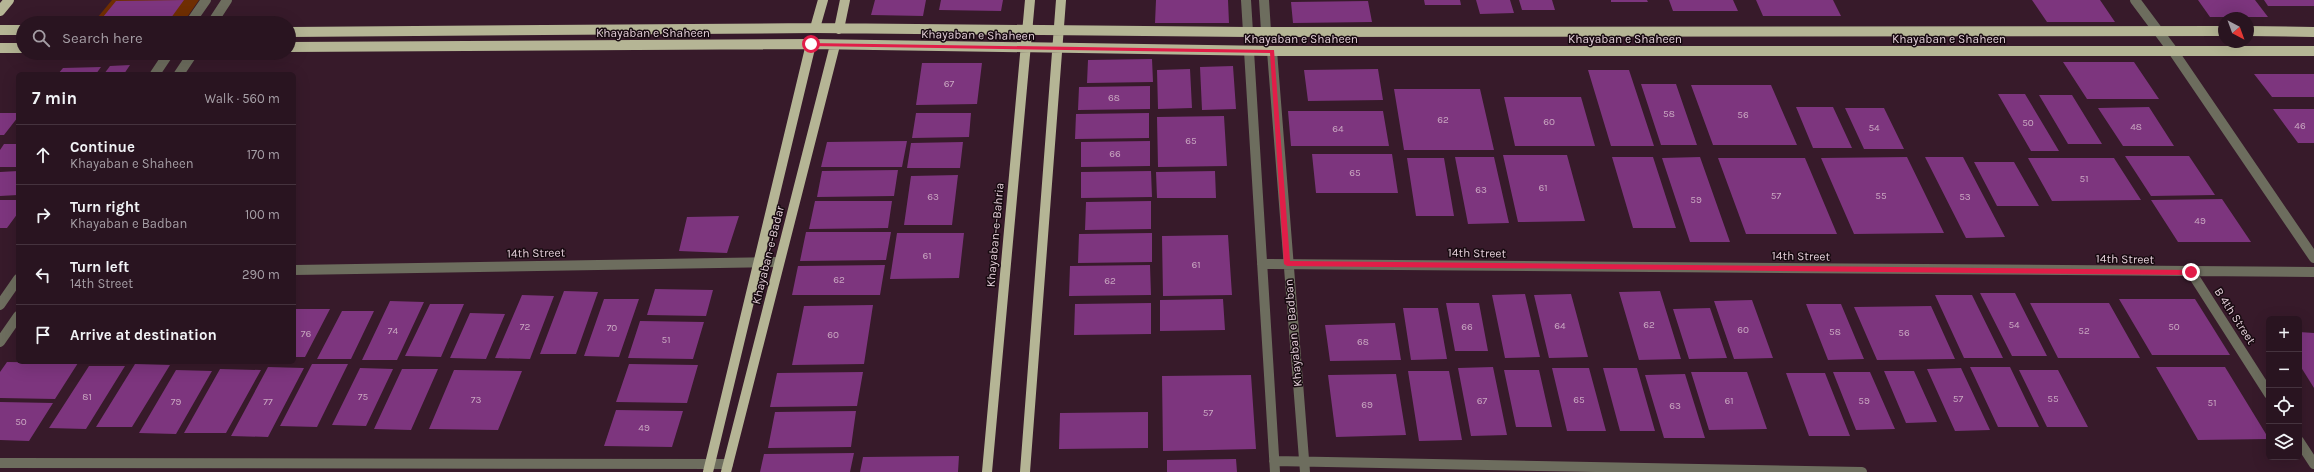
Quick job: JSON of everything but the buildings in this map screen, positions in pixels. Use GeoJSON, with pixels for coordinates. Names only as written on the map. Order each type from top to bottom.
{"type":"FeatureCollection","features":[{"type":"Feature","properties":{"kind":"main road"},"geometry":{"type":"LineString","coordinates":[[0,11],[9,0]]}},
{"type":"Feature","properties":{"kind":"main road"},"geometry":{"type":"LineString","coordinates":[[815,28],[823,0]]}},
{"type":"Feature","properties":{"kind":"main road"},"geometry":{"type":"LineString","coordinates":[[839,29],[845,0]]}},
{"type":"Feature","properties":{"kind":"main road","name":"Khayaban-e-Bahria"},"geometry":{"type":"LineString","coordinates":[[987,472],[1030,0]]}},
{"type":"Feature","properties":{"kind":"main road"},"geometry":{"type":"LineString","coordinates":[[1025,472],[1061,0]]}},
{"type":"Feature","properties":{"kind":"main road","name":"Khayaban e Shaheen"},"geometry":{"type":"LineString","coordinates":[[296,32],[815,28],[1248,32],[2218,31]]}},
{"type":"Feature","properties":{"kind":"main road"},"geometry":{"type":"LineString","coordinates":[[656,45],[662,29]]}},
{"type":"Feature","properties":{"kind":"main road"},"geometry":{"type":"LineString","coordinates":[[0,30],[16,30]]}},
{"type":"Feature","properties":{"kind":"main road"},"geometry":{"type":"LineString","coordinates":[[2254,32],[2314,32]]}},
{"type":"Feature","properties":{"kind":"main road","name":"Khayaban e Shaheen"},"geometry":{"type":"LineString","coordinates":[[296,46],[811,44],[1249,51],[2314,50]]}},
{"type":"Feature","properties":{"kind":"main road","name":"Khayaban-e-Badar"},"geometry":{"type":"LineString","coordinates":[[709,469],[811,44]]}},
{"type":"Feature","properties":{"kind":"main road","name":"Khayaban-e-Badar"},"geometry":{"type":"LineString","coordinates":[[727,468],[834,45]]}},
{"type":"Feature","properties":{"kind":"main road"},"geometry":{"type":"LineString","coordinates":[[0,48],[16,48]]}},
{"type":"Feature","properties":{"kind":"street"},"geometry":{"type":"LineString","coordinates":[[195,16],[206,0]]}},
{"type":"Feature","properties":{"kind":"street"},"geometry":{"type":"LineString","coordinates":[[217,16],[227,0]]}},
{"type":"Feature","properties":{"kind":"street"},"geometry":{"type":"LineString","coordinates":[[1246,0],[1248,32]]}},
{"type":"Feature","properties":{"kind":"street"},"geometry":{"type":"LineString","coordinates":[[1264,0],[1266,32]]}},
{"type":"Feature","properties":{"kind":"street"},"geometry":{"type":"LineString","coordinates":[[2135,0],[2156,31],[2173,51],[2314,258]]}},
{"type":"Feature","properties":{"kind":"street"},"geometry":{"type":"LineString","coordinates":[[1249,51],[1275,466],[1303,460],[1862,472]]}},
{"type":"Feature","properties":{"kind":"street","name":"Khayaban e Badban"},"geometry":{"type":"LineString","coordinates":[[1272,51],[1304,472]]}},
{"type":"Feature","properties":{"kind":"street"},"geometry":{"type":"LineString","coordinates":[[156,72],[164,60]]}},
{"type":"Feature","properties":{"kind":"street"},"geometry":{"type":"LineString","coordinates":[[180,72],[188,60]]}},
{"type":"Feature","properties":{"kind":"street","name":"14th Street"},"geometry":{"type":"LineString","coordinates":[[296,270],[779,262]]}},
{"type":"Feature","properties":{"kind":"street","name":"14th Street"},"geometry":{"type":"LineString","coordinates":[[1262,264],[2314,272]]}},
{"type":"Feature","properties":{"kind":"street","name":"B 4th Street"},"geometry":{"type":"LineString","coordinates":[[2191,272],[2266,389]]}},
{"type":"Feature","properties":{"kind":"street"},"geometry":{"type":"LineString","coordinates":[[0,305],[16,282]]}},
{"type":"Feature","properties":{"kind":"street"},"geometry":{"type":"LineString","coordinates":[[0,342],[16,319]]}},
{"type":"Feature","properties":{"kind":"street"},"geometry":{"type":"LineString","coordinates":[[2302,446],[2314,464]]}},
{"type":"Feature","properties":{"kind":"street"},"geometry":{"type":"LineString","coordinates":[[0,463],[727,468]]}},
{"type":"Feature","properties":{"kind":"shaded area"},"geometry":{"type":"Polygon","coordinates":[[[112,0],[199,0],[188,16],[99,16],[112,0]]]}},
{"type":"Feature","properties":{"kind":"route"},"geometry":{"type":"LineString","coordinates":[[811,44],[1057,49],[1272,51],[1287,264],[2191,272]]}}]}
